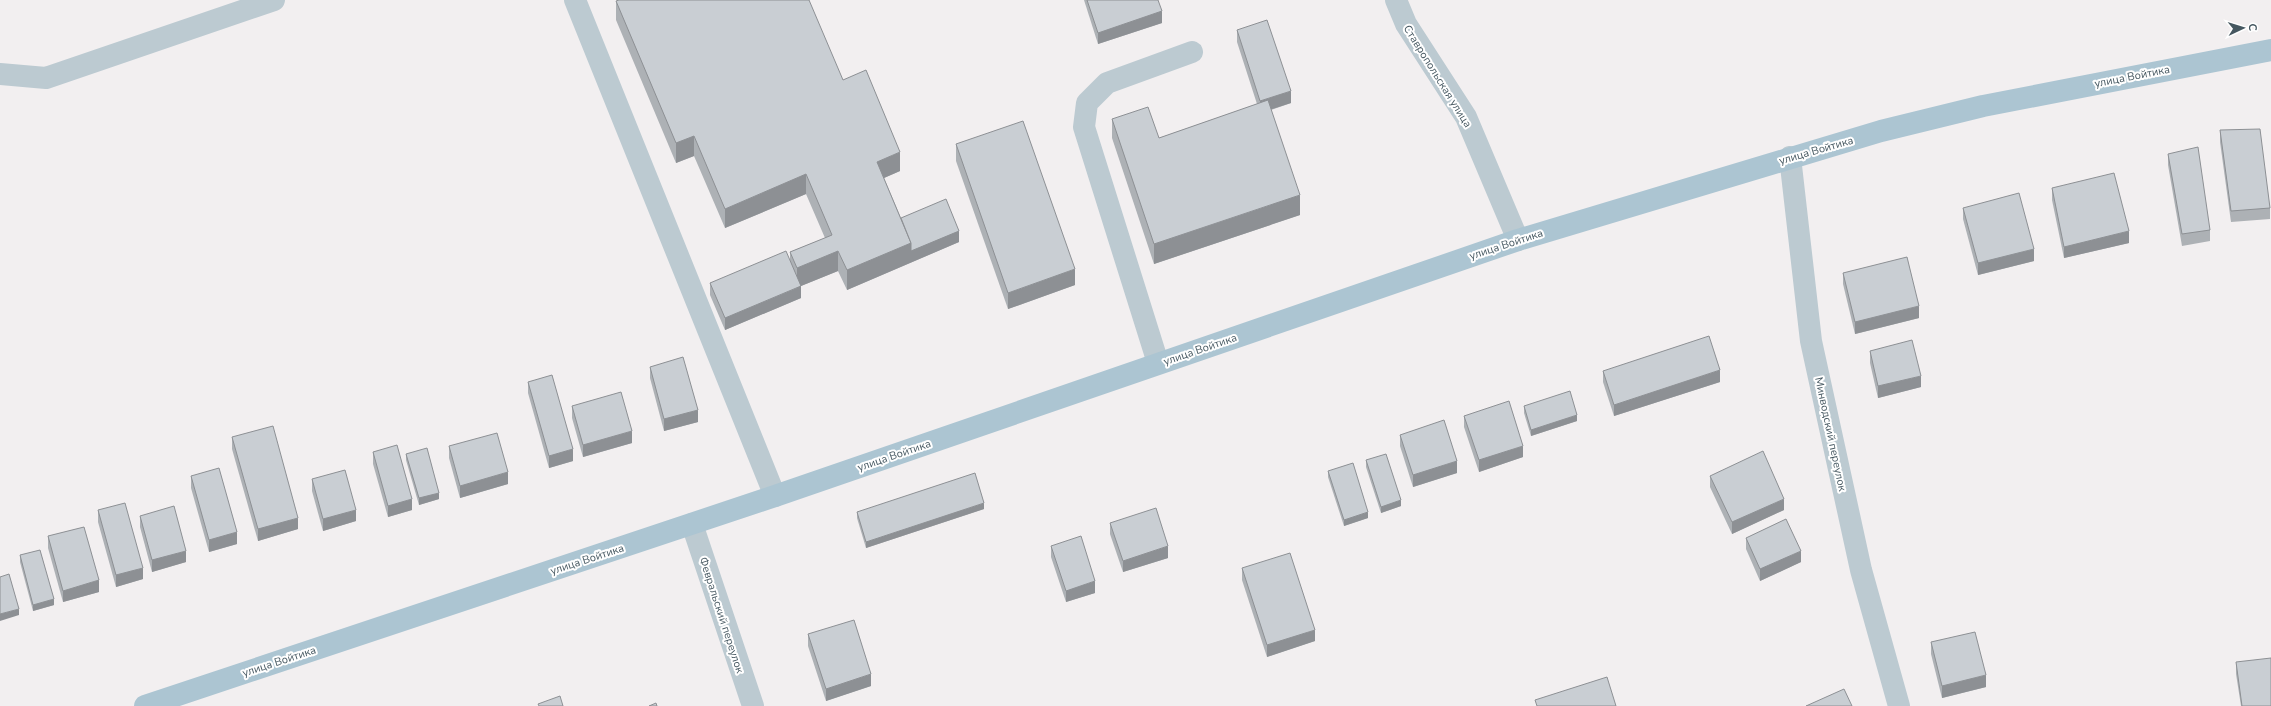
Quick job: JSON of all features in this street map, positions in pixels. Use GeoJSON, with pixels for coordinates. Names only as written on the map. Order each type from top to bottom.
{"type":"FeatureCollection","features":[{"type":"Feature","properties":{"kind":"main road","name":"улица Войтика"},"geometry":{"type":"LineString","coordinates":[[145,706],[775,496],[1518,240],[1790,157],[1881,131],[1983,106],[2271,50]]}},
{"type":"Feature","properties":{"kind":"street"},"geometry":{"type":"LineString","coordinates":[[0,74],[46,78],[274,0]]}},
{"type":"Feature","properties":{"kind":"street","name":"Ставропольская улица"},"geometry":{"type":"LineString","coordinates":[[1396,0],[1406,24],[1466,117],[1518,240]]}},
{"type":"Feature","properties":{"kind":"street"},"geometry":{"type":"LineString","coordinates":[[576,1],[775,496]]}},
{"type":"Feature","properties":{"kind":"street"},"geometry":{"type":"LineString","coordinates":[[1158,363],[1084,127],[1087,103],[1107,83],[1192,52]]}},
{"type":"Feature","properties":{"kind":"street","name":"Минводский переулок"},"geometry":{"type":"LineString","coordinates":[[1790,157],[1811,341],[1861,570],[1899,706]]}},
{"type":"Feature","properties":{"kind":"street","name":"Февральский переулок"},"geometry":{"type":"LineString","coordinates":[[692,524],[752,706]]}},
{"type":"Feature","properties":{"kind":"building"},"geometry":{"type":"Polygon","coordinates":[[[809,0],[843,80],[866,70],[900,152],[877,162],[911,243],[847,270],[838,251],[797,268],[790,252],[832,235],[806,174],[725,209],[694,136],[676,143],[616,1],[809,0]]]}},
{"type":"Feature","properties":{"kind":"building"},"geometry":{"type":"Polygon","coordinates":[[[1087,0],[1158,0],[1162,11],[1098,33],[1087,0]]]}},
{"type":"Feature","properties":{"kind":"building"},"geometry":{"type":"Polygon","coordinates":[[[1267,20],[1291,91],[1260,101],[1237,30],[1267,20]]]}},
{"type":"Feature","properties":{"kind":"building"},"geometry":{"type":"Polygon","coordinates":[[[1268,100],[1300,195],[1154,244],[1112,119],[1148,107],[1159,138],[1268,100]]]}},
{"type":"Feature","properties":{"kind":"building"},"geometry":{"type":"Polygon","coordinates":[[[1023,121],[1075,269],[1008,293],[956,144],[1023,121]]]}},
{"type":"Feature","properties":{"kind":"building"},"geometry":{"type":"Polygon","coordinates":[[[2260,129],[2270,208],[2231,211],[2220,130],[2260,129]]]}},
{"type":"Feature","properties":{"kind":"building"},"geometry":{"type":"Polygon","coordinates":[[[2198,147],[2210,230],[2182,234],[2168,154],[2198,147]]]}},
{"type":"Feature","properties":{"kind":"building"},"geometry":{"type":"Polygon","coordinates":[[[2114,173],[2129,231],[2064,247],[2052,188],[2114,173]]]}},
{"type":"Feature","properties":{"kind":"building"},"geometry":{"type":"Polygon","coordinates":[[[2019,193],[2034,249],[1978,263],[1963,208],[2019,193]]]}},
{"type":"Feature","properties":{"kind":"building"},"geometry":{"type":"Polygon","coordinates":[[[946,199],[959,231],[911,251],[911,243],[901,218],[946,199]]]}},
{"type":"Feature","properties":{"kind":"building"},"geometry":{"type":"Polygon","coordinates":[[[786,251],[801,286],[725,318],[710,283],[786,251]]]}},
{"type":"Feature","properties":{"kind":"building"},"geometry":{"type":"Polygon","coordinates":[[[1907,257],[1919,306],[1855,322],[1843,273],[1907,257]]]}},
{"type":"Feature","properties":{"kind":"building"},"geometry":{"type":"Polygon","coordinates":[[[1709,336],[1720,370],[1614,405],[1603,371],[1709,336]]]}},
{"type":"Feature","properties":{"kind":"building"},"geometry":{"type":"Polygon","coordinates":[[[1912,340],[1921,376],[1878,386],[1870,351],[1912,340]]]}},
{"type":"Feature","properties":{"kind":"building"},"geometry":{"type":"Polygon","coordinates":[[[683,357],[698,410],[664,419],[650,367],[683,357]]]}},
{"type":"Feature","properties":{"kind":"building"},"geometry":{"type":"Polygon","coordinates":[[[552,375],[573,449],[549,456],[528,382],[552,375]]]}},
{"type":"Feature","properties":{"kind":"building"},"geometry":{"type":"Polygon","coordinates":[[[1570,391],[1577,415],[1531,430],[1524,406],[1570,391]]]}},
{"type":"Feature","properties":{"kind":"building"},"geometry":{"type":"Polygon","coordinates":[[[621,392],[632,431],[583,445],[572,406],[621,392]]]}},
{"type":"Feature","properties":{"kind":"building"},"geometry":{"type":"Polygon","coordinates":[[[1509,401],[1523,446],[1479,460],[1464,416],[1509,401]]]}},
{"type":"Feature","properties":{"kind":"building"},"geometry":{"type":"Polygon","coordinates":[[[1444,420],[1457,461],[1413,475],[1400,435],[1444,420]]]}},
{"type":"Feature","properties":{"kind":"building"},"geometry":{"type":"Polygon","coordinates":[[[273,426],[298,518],[258,529],[232,437],[273,426]]]}},
{"type":"Feature","properties":{"kind":"building"},"geometry":{"type":"Polygon","coordinates":[[[497,433],[508,472],[460,486],[449,446],[497,433]]]}},
{"type":"Feature","properties":{"kind":"building"},"geometry":{"type":"Polygon","coordinates":[[[397,445],[412,499],[388,506],[373,452],[397,445]]]}},
{"type":"Feature","properties":{"kind":"building"},"geometry":{"type":"Polygon","coordinates":[[[427,448],[439,493],[419,498],[406,454],[427,448]]]}},
{"type":"Feature","properties":{"kind":"building"},"geometry":{"type":"Polygon","coordinates":[[[1763,451],[1784,499],[1732,522],[1710,476],[1763,451]]]}},
{"type":"Feature","properties":{"kind":"building"},"geometry":{"type":"Polygon","coordinates":[[[1386,454],[1401,500],[1381,507],[1366,460],[1386,454]]]}},
{"type":"Feature","properties":{"kind":"building"},"geometry":{"type":"Polygon","coordinates":[[[1353,463],[1368,512],[1344,520],[1328,471],[1353,463]]]}},
{"type":"Feature","properties":{"kind":"building"},"geometry":{"type":"Polygon","coordinates":[[[219,468],[237,532],[209,540],[191,476],[219,468]]]}},
{"type":"Feature","properties":{"kind":"building"},"geometry":{"type":"Polygon","coordinates":[[[345,470],[356,510],[323,519],[312,479],[345,470]]]}},
{"type":"Feature","properties":{"kind":"building"},"geometry":{"type":"Polygon","coordinates":[[[975,473],[984,503],[866,542],[857,512],[975,473]]]}},
{"type":"Feature","properties":{"kind":"building"},"geometry":{"type":"Polygon","coordinates":[[[125,503],[143,568],[116,575],[98,510],[125,503]]]}},
{"type":"Feature","properties":{"kind":"building"},"geometry":{"type":"Polygon","coordinates":[[[174,506],[186,551],[152,560],[140,516],[174,506]]]}},
{"type":"Feature","properties":{"kind":"building"},"geometry":{"type":"Polygon","coordinates":[[[1156,508],[1168,546],[1123,561],[1110,523],[1156,508]]]}},
{"type":"Feature","properties":{"kind":"building"},"geometry":{"type":"Polygon","coordinates":[[[1786,519],[1801,551],[1760,569],[1746,538],[1786,519]]]}},
{"type":"Feature","properties":{"kind":"building"},"geometry":{"type":"Polygon","coordinates":[[[84,527],[99,580],[63,591],[48,536],[84,527]]]}},
{"type":"Feature","properties":{"kind":"building"},"geometry":{"type":"Polygon","coordinates":[[[1081,536],[1095,581],[1066,591],[1051,546],[1081,536]]]}},
{"type":"Feature","properties":{"kind":"building"},"geometry":{"type":"Polygon","coordinates":[[[40,550],[54,599],[33,605],[20,555],[40,550]]]}},
{"type":"Feature","properties":{"kind":"building"},"geometry":{"type":"Polygon","coordinates":[[[1290,553],[1315,630],[1267,645],[1242,568],[1290,553]]]}},
{"type":"Feature","properties":{"kind":"building"},"geometry":{"type":"Polygon","coordinates":[[[9,574],[19,609],[0,614],[0,577],[9,574]]]}},
{"type":"Feature","properties":{"kind":"building"},"geometry":{"type":"Polygon","coordinates":[[[854,620],[871,674],[826,689],[808,634],[854,620]]]}},
{"type":"Feature","properties":{"kind":"building"},"geometry":{"type":"Polygon","coordinates":[[[1975,632],[1986,675],[1942,686],[1931,642],[1975,632]]]}},
{"type":"Feature","properties":{"kind":"building"},"geometry":{"type":"Polygon","coordinates":[[[2271,658],[2271,706],[2242,706],[2236,662],[2271,658]]]}},
{"type":"Feature","properties":{"kind":"building"},"geometry":{"type":"Polygon","coordinates":[[[1607,677],[1616,706],[1537,706],[1535,700],[1607,677]]]}},
{"type":"Feature","properties":{"kind":"building"},"geometry":{"type":"Polygon","coordinates":[[[1844,689],[1852,706],[1806,706],[1844,689]]]}},
{"type":"Feature","properties":{"kind":"building"},"geometry":{"type":"Polygon","coordinates":[[[560,696],[563,706],[539,706],[538,704],[560,696]]]}},
{"type":"Feature","properties":{"kind":"building"},"geometry":{"type":"Polygon","coordinates":[[[656,703],[657,706],[649,706],[656,703]]]}}]}
